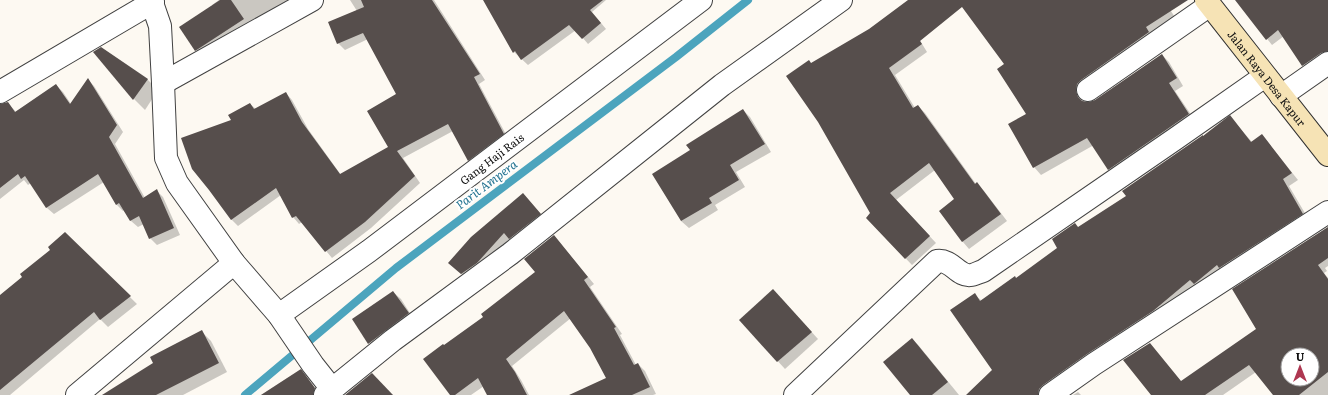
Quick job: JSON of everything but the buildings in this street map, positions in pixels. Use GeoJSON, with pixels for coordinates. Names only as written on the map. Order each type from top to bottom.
{"type":"FeatureCollection","features":[{"type":"Feature","properties":{"kind":"street"},"geometry":{"type":"LineString","coordinates":[[163,83],[312,0]]}},
{"type":"Feature","properties":{"kind":"street","name":"Gang Haji Rais"},"geometry":{"type":"LineString","coordinates":[[284,322],[369,251],[701,0]]}},
{"type":"Feature","properties":{"kind":"street"},"geometry":{"type":"LineString","coordinates":[[0,92],[152,1],[160,26],[166,158],[177,182],[234,263],[284,322],[313,365],[328,392],[393,340],[510,254],[722,85],[841,0]]}},
{"type":"Feature","properties":{"kind":"street"},"geometry":{"type":"LineString","coordinates":[[1088,90],[1208,2]]}},
{"type":"Feature","properties":{"kind":"street","name":"Jalan Raya Desa Kapur"},"geometry":{"type":"LineString","coordinates":[[1208,2],[1328,156]]}},
{"type":"Feature","properties":{"kind":"street"},"geometry":{"type":"LineString","coordinates":[[1281,96],[1328,63]]}},
{"type":"Feature","properties":{"kind":"street"},"geometry":{"type":"LineString","coordinates":[[795,395],[937,261],[942,260],[950,264],[964,275],[970,276],[982,271],[1175,140],[1265,76]]}},
{"type":"Feature","properties":{"kind":"street"},"geometry":{"type":"LineString","coordinates":[[1050,395],[1094,364],[1328,212]]}},
{"type":"Feature","properties":{"kind":"street"},"geometry":{"type":"LineString","coordinates":[[77,395],[234,263]]}},
{"type":"Feature","properties":{"kind":"waterway","name":"Parit Ampera"},"geometry":{"type":"LineString","coordinates":[[245,395],[396,268],[676,57],[748,0]]}}]}
